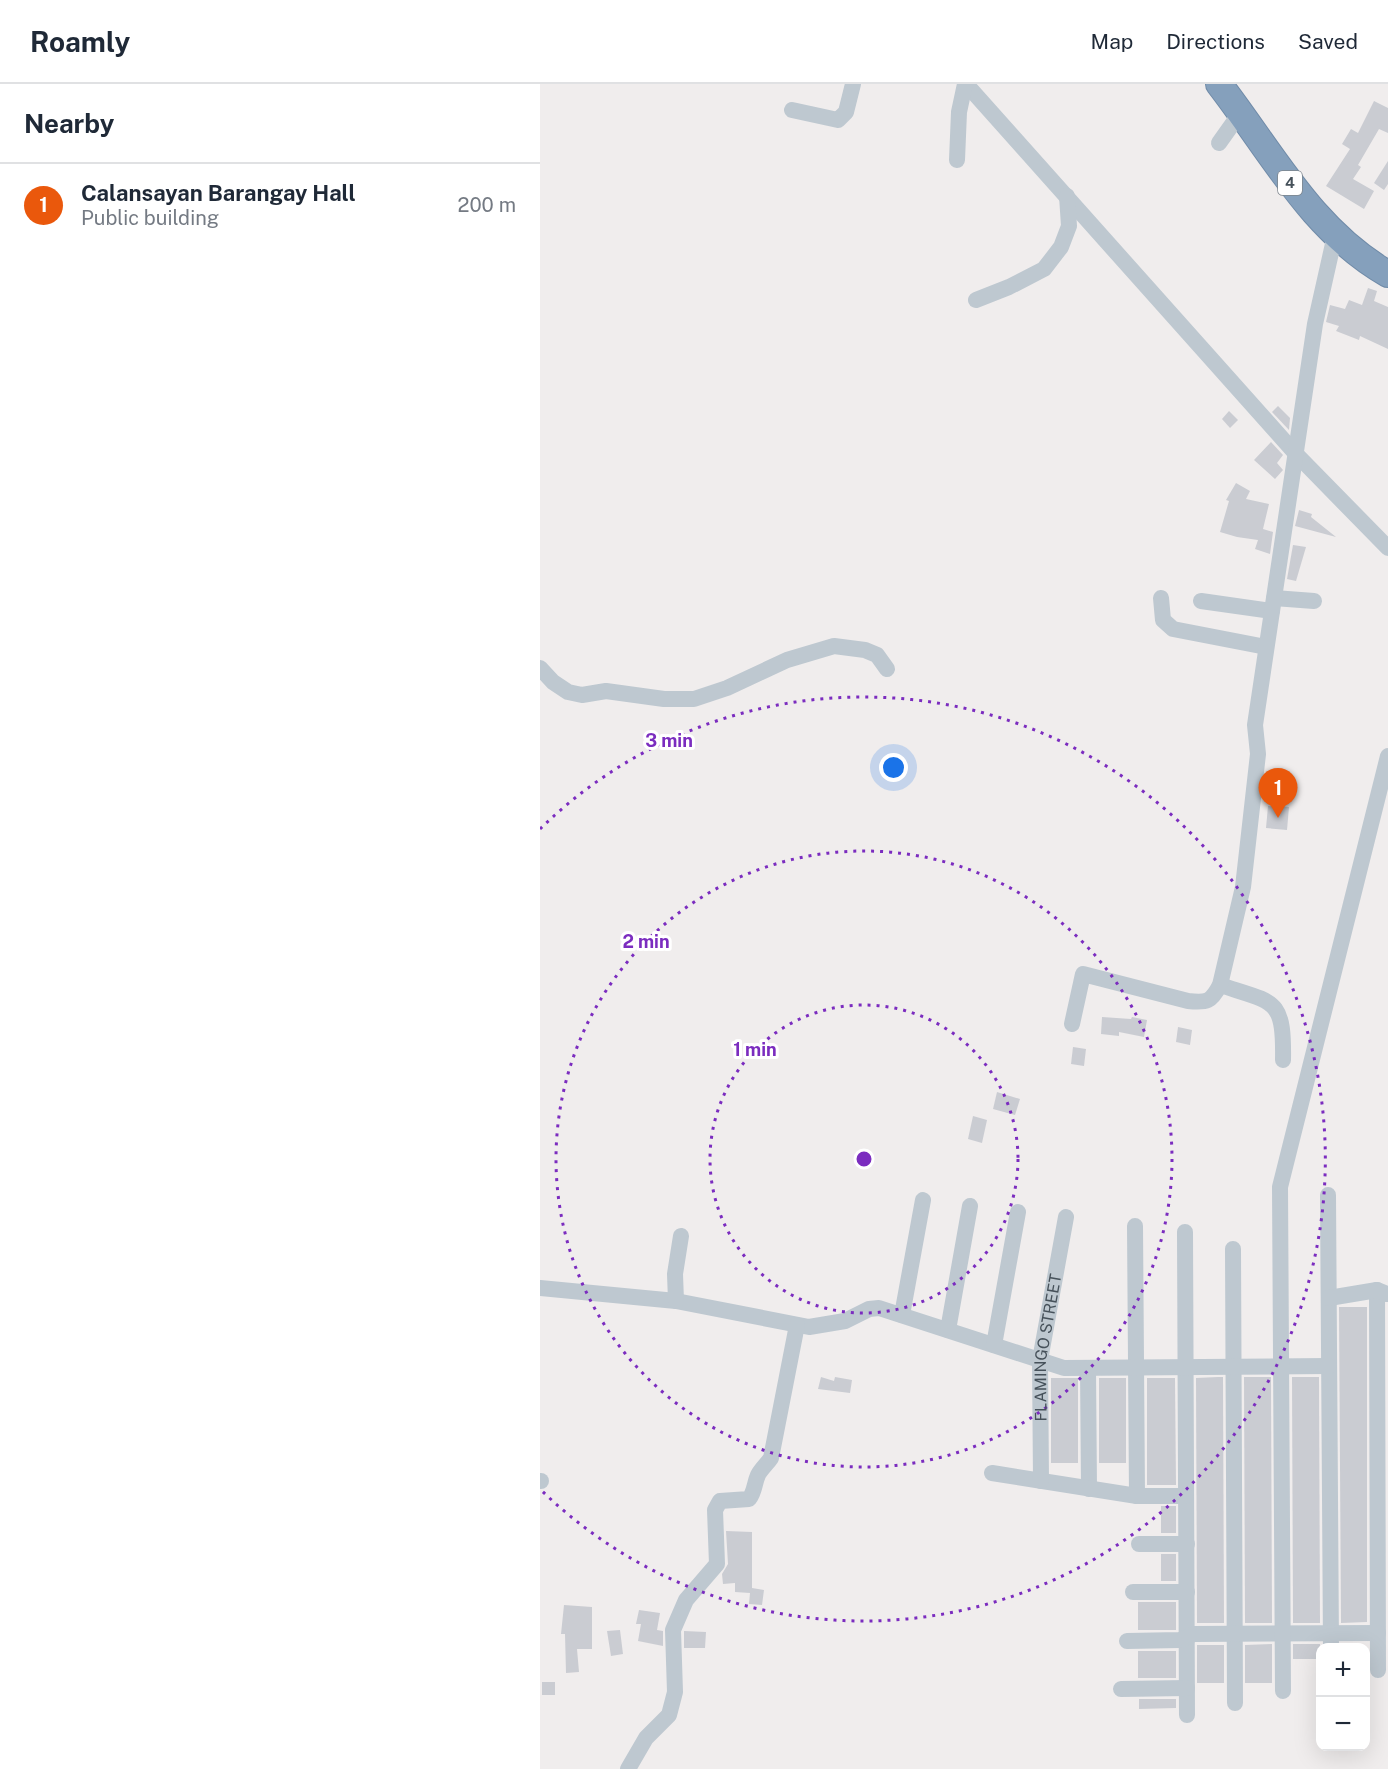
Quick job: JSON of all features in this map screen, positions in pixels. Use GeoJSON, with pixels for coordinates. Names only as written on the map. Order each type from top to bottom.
{"type":"FeatureCollection","features":[{"type":"Feature","properties":{"kind":"highway","name":"4"},"geometry":{"type":"LineString","coordinates":[[1219,84],[1305,203],[1335,235],[1388,274]]}},
{"type":"Feature","properties":{"kind":"street"},"geometry":{"type":"LineString","coordinates":[[792,110],[838,120],[846,112],[854,84]]}},
{"type":"Feature","properties":{"kind":"street"},"geometry":{"type":"LineString","coordinates":[[957,160],[958,112],[966,84]]}},
{"type":"Feature","properties":{"kind":"street"},"geometry":{"type":"LineString","coordinates":[[966,84],[1296,454],[1388,548]]}},
{"type":"Feature","properties":{"kind":"street"},"geometry":{"type":"LineString","coordinates":[[1219,142],[1240,112]]}},
{"type":"Feature","properties":{"kind":"street"},"geometry":{"type":"LineString","coordinates":[[976,300],[1009,287],[1044,269],[1061,247],[1069,226],[1067,196]]}},
{"type":"Feature","properties":{"kind":"street"},"geometry":{"type":"LineString","coordinates":[[1071,1024],[1083,974],[1204,1003],[1214,997],[1220,985],[1244,887],[1258,754],[1255,725],[1315,324],[1335,235]]}},
{"type":"Feature","properties":{"kind":"street"},"geometry":{"type":"LineString","coordinates":[[1161,598],[1163,620],[1173,629],[1266,647]]}},
{"type":"Feature","properties":{"kind":"street"},"geometry":{"type":"LineString","coordinates":[[1201,601],[1273,604],[1314,601]]}},
{"type":"Feature","properties":{"kind":"street"},"geometry":{"type":"LineString","coordinates":[[540,668],[553,682],[568,692],[582,695],[606,691],[664,699],[694,699],[727,688],[787,660],[834,646],[865,650],[877,655],[887,669]]}},
{"type":"Feature","properties":{"kind":"street"},"geometry":{"type":"LineString","coordinates":[[1283,1691],[1281,1187],[1388,756]]}},
{"type":"Feature","properties":{"kind":"street"},"geometry":{"type":"LineString","coordinates":[[1220,985],[1266,1000],[1276,1009],[1283,1029],[1283,1060]]}},
{"type":"Feature","properties":{"kind":"street"},"geometry":{"type":"LineString","coordinates":[[1328,1195],[1330,1640]]}},
{"type":"Feature","properties":{"kind":"street"},"geometry":{"type":"LineString","coordinates":[[902,1315],[923,1200]]}},
{"type":"Feature","properties":{"kind":"street"},"geometry":{"type":"LineString","coordinates":[[948,1330],[970,1206]]}},
{"type":"Feature","properties":{"kind":"street"},"geometry":{"type":"LineString","coordinates":[[994,1345],[1018,1212]]}},
{"type":"Feature","properties":{"kind":"street","name":"FLAMINGO STREET"},"geometry":{"type":"LineString","coordinates":[[1041,1481],[1040,1360],[1066,1217]]}},
{"type":"Feature","properties":{"kind":"street"},"geometry":{"type":"LineString","coordinates":[[1135,1226],[1137,1496]]}},
{"type":"Feature","properties":{"kind":"street"},"geometry":{"type":"LineString","coordinates":[[1185,1232],[1187,1714]]}},
{"type":"Feature","properties":{"kind":"street"},"geometry":{"type":"LineString","coordinates":[[676,1301],[675,1274],[681,1236]]}},
{"type":"Feature","properties":{"kind":"street"},"geometry":{"type":"LineString","coordinates":[[1233,1249],[1235,1703]]}},
{"type":"Feature","properties":{"kind":"street"},"geometry":{"type":"LineString","coordinates":[[540,1288],[676,1301],[809,1327],[830,1325],[845,1321],[872,1308],[882,1308],[1064,1368],[1329,1366]]}},
{"type":"Feature","properties":{"kind":"street"},"geometry":{"type":"LineString","coordinates":[[1329,1298],[1382,1292],[1383,1587],[1378,1633],[1378,1670]]}},
{"type":"Feature","properties":{"kind":"street"},"geometry":{"type":"LineString","coordinates":[[628,1769],[646,1738],[669,1715],[675,1692],[673,1630],[686,1599],[717,1564],[715,1510],[720,1501],[749,1498],[754,1492],[759,1472],[771,1458],[797,1325]]}},
{"type":"Feature","properties":{"kind":"street"},"geometry":{"type":"LineString","coordinates":[[1088,1368],[1089,1489]]}},
{"type":"Feature","properties":{"kind":"street"},"geometry":{"type":"LineString","coordinates":[[992,1473],[1137,1496],[1186,1496]]}},
{"type":"Feature","properties":{"kind":"street"},"geometry":{"type":"LineString","coordinates":[[1139,1544],[1187,1544]]}},
{"type":"Feature","properties":{"kind":"street"},"geometry":{"type":"LineString","coordinates":[[1133,1592],[1187,1592]]}},
{"type":"Feature","properties":{"kind":"street"},"geometry":{"type":"LineString","coordinates":[[1127,1641],[1180,1640],[1194,1634],[1283,1634],[1330,1640],[1378,1633]]}},
{"type":"Feature","properties":{"kind":"street"},"geometry":{"type":"LineString","coordinates":[[1121,1689],[1187,1688]]}},
{"type":"Feature","properties":{"kind":"building"},"geometry":{"type":"Polygon","coordinates":[[[1374,101],[1388,108],[1388,133],[1379,129],[1358,165],[1361,167],[1353,179],[1374,191],[1364,209],[1326,186],[1350,149],[1342,144],[1351,129],[1358,133],[1374,101]]]}},
{"type":"Feature","properties":{"kind":"building"},"geometry":{"type":"Polygon","coordinates":[[[1388,161],[1388,184],[1384,190],[1374,183],[1388,161]]]}},
{"type":"Feature","properties":{"kind":"building"},"geometry":{"type":"Polygon","coordinates":[[[1368,288],[1377,291],[1374,301],[1388,307],[1388,349],[1360,336],[1359,340],[1336,331],[1339,326],[1326,322],[1330,305],[1345,309],[1349,300],[1362,305],[1368,288]]]}},
{"type":"Feature","properties":{"kind":"building"},"geometry":{"type":"Polygon","coordinates":[[[1278,406],[1290,418],[1289,430],[1272,412],[1278,406]]]}},
{"type":"Feature","properties":{"kind":"building"},"geometry":{"type":"Polygon","coordinates":[[[1229,411],[1238,420],[1230,428],[1222,419],[1229,411]]]}},
{"type":"Feature","properties":{"kind":"building"},"geometry":{"type":"Polygon","coordinates":[[[1271,442],[1283,455],[1277,463],[1283,470],[1275,479],[1254,460],[1271,442]]]}},
{"type":"Feature","properties":{"kind":"building"},"geometry":{"type":"Polygon","coordinates":[[[1236,483],[1250,491],[1246,499],[1269,504],[1263,529],[1273,532],[1270,554],[1255,549],[1258,540],[1220,532],[1229,501],[1226,500],[1236,483]]]}},
{"type":"Feature","properties":{"kind":"building"},"geometry":{"type":"Polygon","coordinates":[[[1299,510],[1312,514],[1311,517],[1336,537],[1295,526],[1299,510]]]}},
{"type":"Feature","properties":{"kind":"building"},"geometry":{"type":"Polygon","coordinates":[[[1293,545],[1306,547],[1296,581],[1287,579],[1293,545]]]}},
{"type":"Feature","properties":{"kind":"building"},"geometry":{"type":"Polygon","coordinates":[[[1268,806],[1289,807],[1287,830],[1266,828],[1268,806]]]}},
{"type":"Feature","properties":{"kind":"building"},"geometry":{"type":"Polygon","coordinates":[[[1102,1017],[1131,1019],[1132,1017],[1147,1020],[1144,1037],[1119,1032],[1119,1036],[1101,1034],[1102,1017]]]}},
{"type":"Feature","properties":{"kind":"building"},"geometry":{"type":"Polygon","coordinates":[[[1178,1027],[1192,1030],[1190,1045],[1176,1042],[1178,1027]]]}},
{"type":"Feature","properties":{"kind":"building"},"geometry":{"type":"Polygon","coordinates":[[[1073,1047],[1086,1049],[1084,1066],[1071,1064],[1073,1047]]]}},
{"type":"Feature","properties":{"kind":"building"},"geometry":{"type":"Polygon","coordinates":[[[997,1092],[1020,1099],[1015,1115],[993,1109],[997,1092]]]}},
{"type":"Feature","properties":{"kind":"building"},"geometry":{"type":"Polygon","coordinates":[[[973,1116],[987,1120],[982,1143],[968,1139],[973,1116]]]}},
{"type":"Feature","properties":{"kind":"building"},"geometry":{"type":"Polygon","coordinates":[[[1339,1307],[1367,1307],[1367,1622],[1341,1623],[1339,1307]]]}},
{"type":"Feature","properties":{"kind":"building"},"geometry":{"type":"Polygon","coordinates":[[[821,1377],[834,1381],[835,1377],[852,1380],[850,1393],[818,1389],[821,1377]]]}},
{"type":"Feature","properties":{"kind":"building"},"geometry":{"type":"Polygon","coordinates":[[[1223,1377],[1224,1623],[1197,1623],[1196,1378],[1223,1377]]]}},
{"type":"Feature","properties":{"kind":"building"},"geometry":{"type":"Polygon","coordinates":[[[1244,1377],[1271,1377],[1272,1623],[1245,1623],[1244,1377]]]}},
{"type":"Feature","properties":{"kind":"building"},"geometry":{"type":"Polygon","coordinates":[[[1292,1377],[1319,1377],[1320,1623],[1293,1623],[1292,1377]]]}},
{"type":"Feature","properties":{"kind":"building"},"geometry":{"type":"Polygon","coordinates":[[[1051,1378],[1078,1378],[1078,1463],[1051,1463],[1051,1378]]]}},
{"type":"Feature","properties":{"kind":"building"},"geometry":{"type":"Polygon","coordinates":[[[1099,1378],[1126,1378],[1126,1463],[1099,1463],[1099,1378]]]}},
{"type":"Feature","properties":{"kind":"building"},"geometry":{"type":"Polygon","coordinates":[[[1147,1378],[1175,1378],[1176,1485],[1147,1485],[1147,1378]]]}},
{"type":"Feature","properties":{"kind":"building"},"geometry":{"type":"Polygon","coordinates":[[[1161,1506],[1176,1506],[1176,1533],[1161,1533],[1161,1506]]]}},
{"type":"Feature","properties":{"kind":"building"},"geometry":{"type":"Polygon","coordinates":[[[726,1531],[752,1532],[752,1588],[764,1590],[762,1605],[749,1604],[750,1593],[735,1592],[735,1583],[723,1584],[722,1574],[728,1564],[726,1531]]]}},
{"type":"Feature","properties":{"kind":"building"},"geometry":{"type":"Polygon","coordinates":[[[1161,1554],[1176,1554],[1176,1581],[1161,1581],[1161,1554]]]}},
{"type":"Feature","properties":{"kind":"building"},"geometry":{"type":"Polygon","coordinates":[[[1138,1602],[1176,1602],[1176,1630],[1138,1630],[1138,1602]]]}},
{"type":"Feature","properties":{"kind":"building"},"geometry":{"type":"Polygon","coordinates":[[[564,1605],[592,1607],[592,1649],[577,1649],[579,1672],[566,1673],[565,1634],[561,1634],[564,1605]]]}},
{"type":"Feature","properties":{"kind":"building"},"geometry":{"type":"Polygon","coordinates":[[[639,1610],[660,1613],[657,1630],[663,1631],[663,1646],[638,1641],[641,1624],[636,1624],[639,1610]]]}},
{"type":"Feature","properties":{"kind":"building"},"geometry":{"type":"Polygon","coordinates":[[[620,1630],[623,1654],[611,1656],[607,1631],[620,1630]]]}},
{"type":"Feature","properties":{"kind":"building"},"geometry":{"type":"Polygon","coordinates":[[[684,1631],[706,1632],[705,1648],[684,1648],[684,1631]]]}},
{"type":"Feature","properties":{"kind":"building"},"geometry":{"type":"Polygon","coordinates":[[[1272,1644],[1272,1683],[1245,1683],[1245,1645],[1272,1644]]]}},
{"type":"Feature","properties":{"kind":"building"},"geometry":{"type":"Polygon","coordinates":[[[1293,1644],[1316,1644],[1316,1659],[1293,1659],[1293,1644]]]}},
{"type":"Feature","properties":{"kind":"building"},"geometry":{"type":"Polygon","coordinates":[[[1197,1645],[1224,1645],[1224,1683],[1197,1683],[1197,1645]]]}},
{"type":"Feature","properties":{"kind":"building"},"geometry":{"type":"Polygon","coordinates":[[[1138,1651],[1176,1651],[1176,1678],[1138,1678],[1138,1651]]]}},
{"type":"Feature","properties":{"kind":"building"},"geometry":{"type":"Polygon","coordinates":[[[542,1682],[555,1682],[555,1695],[542,1695],[542,1682]]]}},
{"type":"Feature","properties":{"kind":"building"},"geometry":{"type":"Polygon","coordinates":[[[1139,1699],[1176,1699],[1176,1708],[1139,1709],[1139,1699]]]}},
{"type":"Feature","properties":{"kind":"place","name":"Calansayan Barangay Hall"},"geometry":{"type":"Point","coordinates":[1278,818]}}]}
